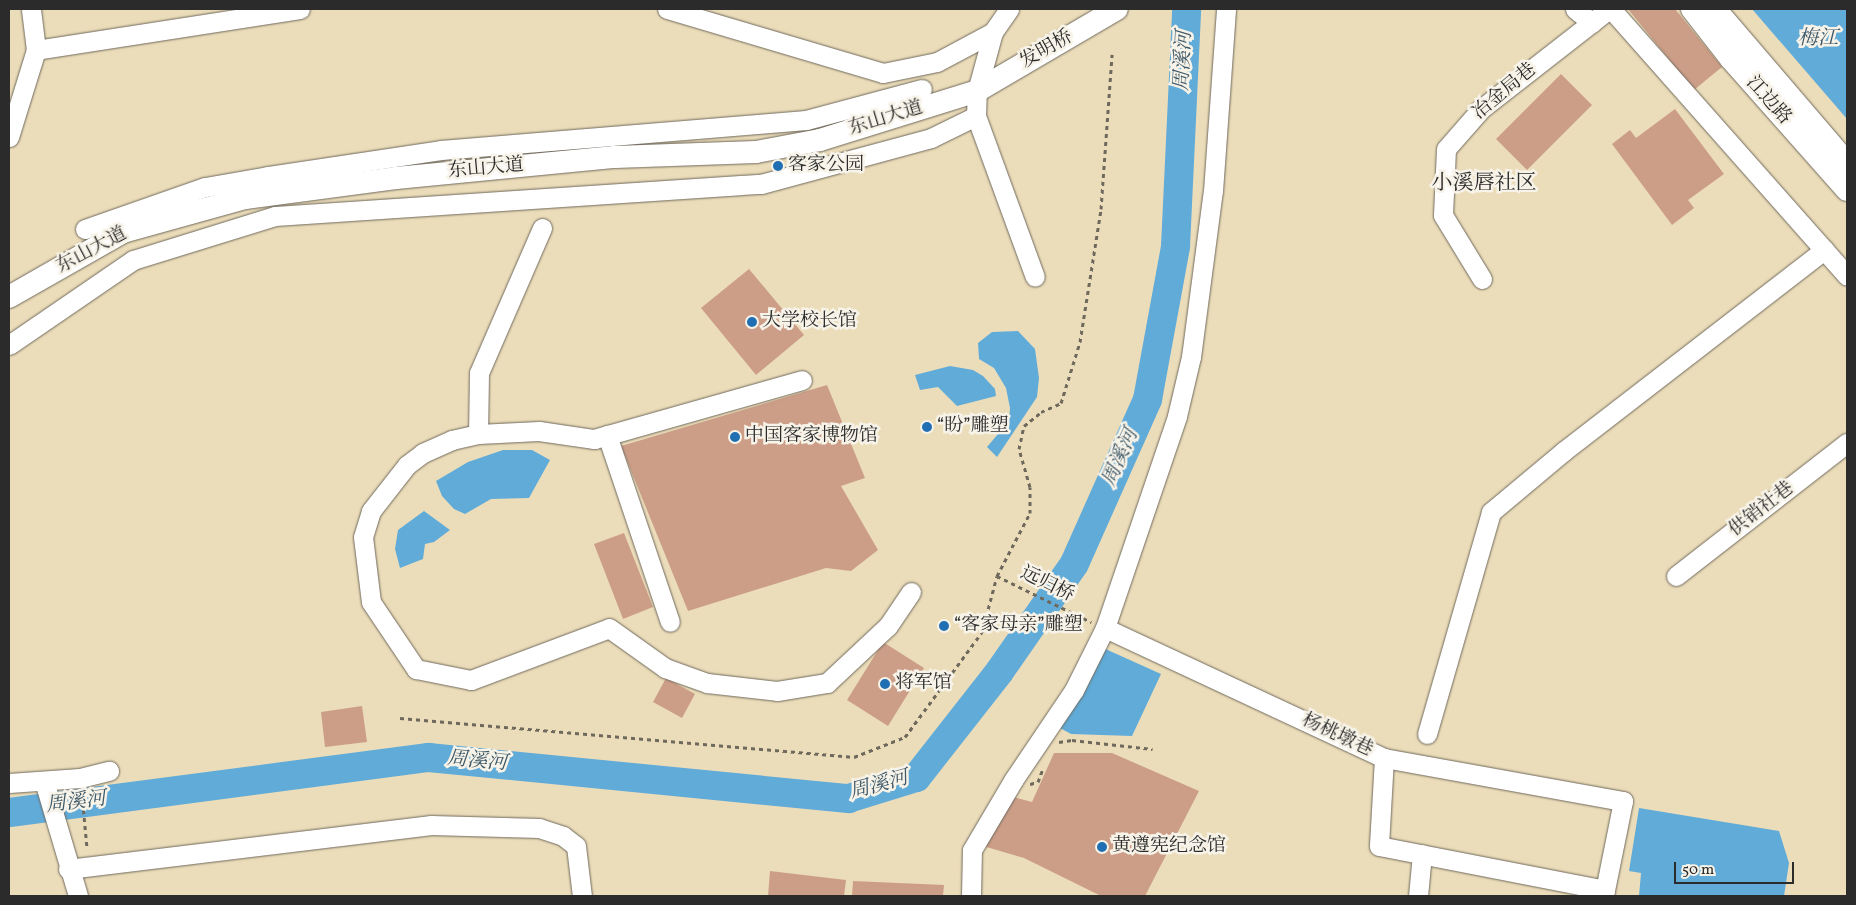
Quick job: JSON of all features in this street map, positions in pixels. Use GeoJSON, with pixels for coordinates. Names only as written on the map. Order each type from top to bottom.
{"type":"FeatureCollection","features":[{"type":"Feature","properties":{"kind":"main road","name":"发明桥"},"geometry":{"type":"LineString","coordinates":[[977,91],[1117,9]]}},
{"type":"Feature","properties":{"kind":"main road","name":"江边路"},"geometry":{"type":"LineString","coordinates":[[1692,9],[1731,58],[1847,190]]}},
{"type":"Feature","properties":{"kind":"main road","name":"江边路"},"geometry":{"type":"LineString","coordinates":[[1715,9],[1847,163]]}},
{"type":"Feature","properties":{"kind":"main road","name":"东山大道"},"geometry":{"type":"LineString","coordinates":[[9,297],[123,232],[245,198],[396,178],[605,158],[756,152],[820,140],[977,91]]}},
{"type":"Feature","properties":{"kind":"street"},"geometry":{"type":"LineString","coordinates":[[9,137],[36,50],[31,9]]}},
{"type":"Feature","properties":{"kind":"street"},"geometry":{"type":"LineString","coordinates":[[36,50],[300,9]]}},
{"type":"Feature","properties":{"kind":"street"},"geometry":{"type":"LineString","coordinates":[[667,9],[883,73],[937,62],[993,32]]}},
{"type":"Feature","properties":{"kind":"street"},"geometry":{"type":"LineString","coordinates":[[1009,9],[993,32],[977,91],[976,116],[1034,277]]}},
{"type":"Feature","properties":{"kind":"street"},"geometry":{"type":"LineString","coordinates":[[971,896],[972,850],[1014,779],[1074,690],[1105,628],[1177,416],[1191,357],[1213,191],[1226,9]]}},
{"type":"Feature","properties":{"kind":"street"},"geometry":{"type":"LineString","coordinates":[[1575,9],[1592,23]]}},
{"type":"Feature","properties":{"kind":"street"},"geometry":{"type":"LineString","coordinates":[[1610,9],[1847,276]]}},
{"type":"Feature","properties":{"kind":"street","name":"冶金局巷"},"geometry":{"type":"LineString","coordinates":[[1482,279],[1443,215],[1446,149],[1480,109],[1610,9]]}},
{"type":"Feature","properties":{"kind":"street"},"geometry":{"type":"LineString","coordinates":[[84,229],[204,187],[259,177],[441,150],[806,120],[922,89]]}},
{"type":"Feature","properties":{"kind":"street"},"geometry":{"type":"LineString","coordinates":[[9,345],[133,260],[275,216],[761,184],[931,138],[976,116]]}},
{"type":"Feature","properties":{"kind":"street"},"geometry":{"type":"LineString","coordinates":[[478,434],[479,373],[542,228]]}},
{"type":"Feature","properties":{"kind":"street"},"geometry":{"type":"LineString","coordinates":[[1427,734],[1491,512],[1564,451],[1824,250]]}},
{"type":"Feature","properties":{"kind":"street"},"geometry":{"type":"LineString","coordinates":[[802,380],[594,439],[539,431],[478,434],[438,446],[406,465],[372,511],[362,537],[370,602],[416,669],[471,680],[609,628],[665,668],[707,683],[777,690],[827,683],[888,626],[911,592]]}},
{"type":"Feature","properties":{"kind":"street"},"geometry":{"type":"LineString","coordinates":[[607,435],[670,622]]}},
{"type":"Feature","properties":{"kind":"street","name":"供销社巷"},"geometry":{"type":"LineString","coordinates":[[1676,576],[1847,443]]}},
{"type":"Feature","properties":{"kind":"street","name":"杨桃墩巷"},"geometry":{"type":"LineString","coordinates":[[1105,628],[1384,758],[1379,846],[1604,893]]}},
{"type":"Feature","properties":{"kind":"street"},"geometry":{"type":"LineString","coordinates":[[1384,758],[1623,801],[1604,893]]}},
{"type":"Feature","properties":{"kind":"street"},"geometry":{"type":"LineString","coordinates":[[9,783],[44,781],[109,771]]}},
{"type":"Feature","properties":{"kind":"street"},"geometry":{"type":"LineString","coordinates":[[44,781],[68,869],[78,896]]}},
{"type":"Feature","properties":{"kind":"street"},"geometry":{"type":"LineString","coordinates":[[68,869],[431,825],[539,828],[563,836],[576,846],[582,896]]}},
{"type":"Feature","properties":{"kind":"street"},"geometry":{"type":"LineString","coordinates":[[1418,896],[1422,854]]}},
{"type":"Feature","properties":{"kind":"path"},"geometry":{"type":"LineString","coordinates":[[400,718],[854,757],[905,736],[982,632],[997,576],[1030,513],[1030,487],[1019,449],[1024,426],[1041,412],[1061,403],[1080,342],[1101,209],[1112,54]]}},
{"type":"Feature","properties":{"kind":"path","name":"远归桥"},"geometry":{"type":"LineString","coordinates":[[997,576],[1086,620]]}},
{"type":"Feature","properties":{"kind":"path"},"geometry":{"type":"LineString","coordinates":[[1052,743],[1072,740],[1153,749]]}},
{"type":"Feature","properties":{"kind":"path"},"geometry":{"type":"LineString","coordinates":[[1024,786],[1038,782],[1047,758]]}},
{"type":"Feature","properties":{"kind":"path"},"geometry":{"type":"LineString","coordinates":[[82,789],[87,848]]}},
{"type":"Feature","properties":{"kind":"water","name":"梅江"},"geometry":{"type":"Polygon","coordinates":[[[1752,9],[1847,9],[1847,119],[1752,9]]]}},
{"type":"Feature","properties":{"kind":"water"},"geometry":{"type":"Polygon","coordinates":[[[1018,331],[1035,349],[1039,378],[1037,397],[997,457],[987,447],[1009,421],[1010,408],[1006,388],[994,368],[979,359],[978,343],[992,332],[1018,331]]]}},
{"type":"Feature","properties":{"kind":"water"},"geometry":{"type":"Polygon","coordinates":[[[950,366],[973,370],[983,376],[995,389],[996,396],[957,406],[938,387],[920,390],[915,375],[950,366]]]}},
{"type":"Feature","properties":{"kind":"water"},"geometry":{"type":"Polygon","coordinates":[[[503,450],[532,450],[550,460],[529,498],[491,499],[465,514],[454,509],[442,496],[436,481],[468,462],[503,450]]]}},
{"type":"Feature","properties":{"kind":"water"},"geometry":{"type":"Polygon","coordinates":[[[424,511],[450,530],[434,542],[425,544],[423,559],[400,568],[395,549],[398,530],[424,511]]]}},
{"type":"Feature","properties":{"kind":"water"},"geometry":{"type":"Polygon","coordinates":[[[1101,647],[1161,674],[1132,736],[1071,734],[1060,728],[1101,647]]]}},
{"type":"Feature","properties":{"kind":"water"},"geometry":{"type":"Polygon","coordinates":[[[1639,808],[1779,831],[1789,863],[1784,896],[1639,896],[1641,873],[1629,871],[1639,808]]]}},
{"type":"Feature","properties":{"kind":"building"},"geometry":{"type":"Polygon","coordinates":[[[1628,9],[1675,9],[1722,67],[1694,90],[1628,9]]]}},
{"type":"Feature","properties":{"kind":"building"},"geometry":{"type":"Polygon","coordinates":[[[1561,74],[1592,105],[1527,170],[1496,139],[1561,74]]]}},
{"type":"Feature","properties":{"kind":"building"},"geometry":{"type":"Polygon","coordinates":[[[1675,109],[1724,174],[1688,200],[1694,208],[1672,225],[1612,144],[1630,130],[1636,138],[1675,109]]]}},
{"type":"Feature","properties":{"kind":"building","name":"大学校长馆"},"geometry":{"type":"Polygon","coordinates":[[[749,269],[804,335],[756,375],[701,308],[749,269]]]}},
{"type":"Feature","properties":{"kind":"building"},"geometry":{"type":"Polygon","coordinates":[[[827,385],[865,478],[841,486],[878,550],[851,571],[826,568],[688,611],[621,446],[827,385]]]}},
{"type":"Feature","properties":{"kind":"building"},"geometry":{"type":"Polygon","coordinates":[[[624,533],[653,607],[623,619],[594,544],[624,533]]]}},
{"type":"Feature","properties":{"kind":"building","name":"将军馆"},"geometry":{"type":"Polygon","coordinates":[[[883,642],[924,668],[888,726],[847,700],[883,642]]]}},
{"type":"Feature","properties":{"kind":"building"},"geometry":{"type":"Polygon","coordinates":[[[666,678],[695,694],[682,718],[653,702],[666,678]]]}},
{"type":"Feature","properties":{"kind":"building"},"geometry":{"type":"Polygon","coordinates":[[[362,706],[367,742],[325,747],[321,712],[362,706]]]}},
{"type":"Feature","properties":{"kind":"building"},"geometry":{"type":"Polygon","coordinates":[[[1054,753],[1112,753],[1199,791],[1145,896],[1101,896],[1024,858],[983,846],[1010,796],[1032,802],[1054,753]]]}},
{"type":"Feature","properties":{"kind":"building"},"geometry":{"type":"Polygon","coordinates":[[[770,871],[846,880],[844,896],[768,896],[770,871]]]}},
{"type":"Feature","properties":{"kind":"building"},"geometry":{"type":"Polygon","coordinates":[[[853,881],[944,885],[943,896],[852,896],[853,881]]]}},
{"type":"Feature","properties":{"kind":"waterway","name":"周溪河"},"geometry":{"type":"LineString","coordinates":[[9,812],[428,757],[848,798],[916,777],[999,671],[1074,563],[1147,399],[1175,246],[1186,9]]}},
{"type":"Feature","properties":{"kind":"place","name":"客家公园"},"geometry":{"type":"Point","coordinates":[778,166]}},
{"type":"Feature","properties":{"kind":"place","name":"大学校长馆"},"geometry":{"type":"Point","coordinates":[752,322]}},
{"type":"Feature","properties":{"kind":"place","name":"“盼”雕塑"},"geometry":{"type":"Point","coordinates":[927,427]}},
{"type":"Feature","properties":{"kind":"place","name":"中国客家博物馆"},"geometry":{"type":"Point","coordinates":[735,437]}},
{"type":"Feature","properties":{"kind":"place","name":"“客家母亲”雕塑"},"geometry":{"type":"Point","coordinates":[944,626]}},
{"type":"Feature","properties":{"kind":"place","name":"将军馆"},"geometry":{"type":"Point","coordinates":[885,684]}},
{"type":"Feature","properties":{"kind":"place","name":"黄遵宪纪念馆"},"geometry":{"type":"Point","coordinates":[1102,847]}},
{"type":"Feature","properties":{"kind":"district","name":"小溪唇社区"},"geometry":{"type":"Point","coordinates":[1484,184]}}]}
